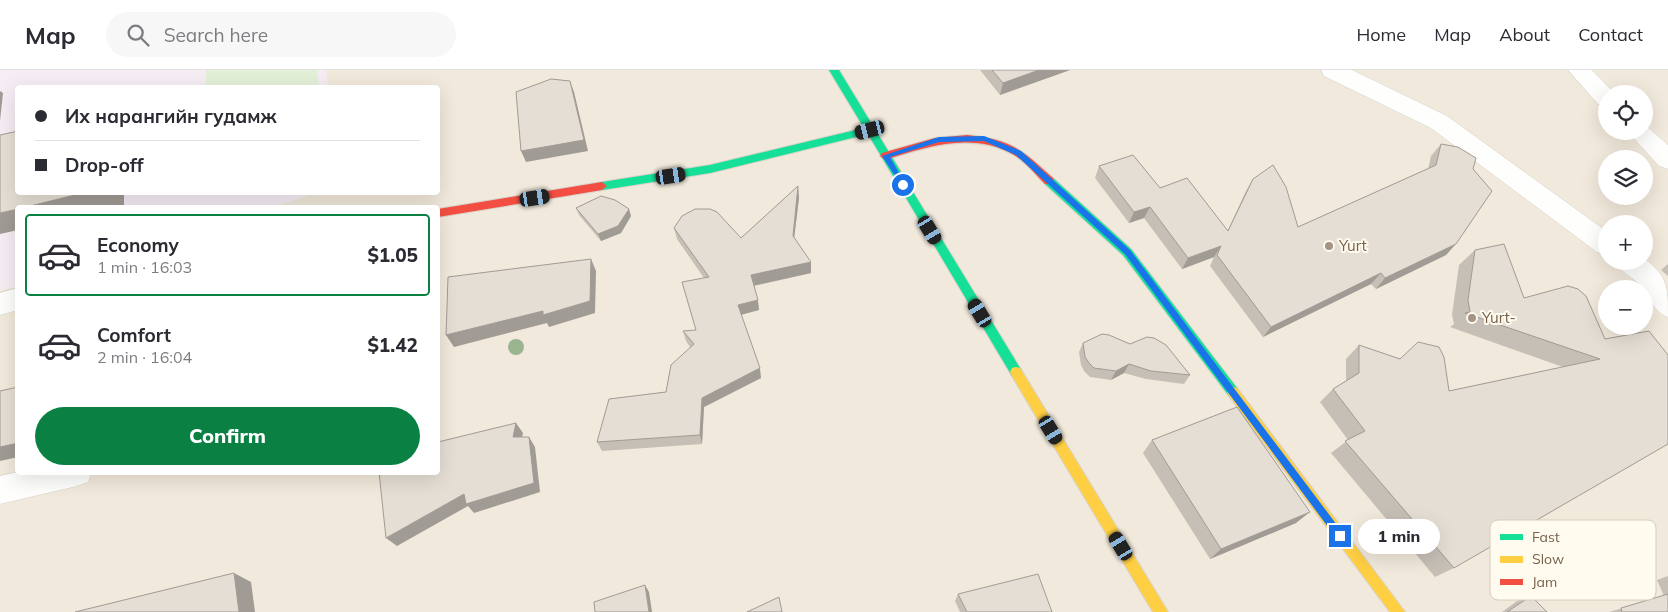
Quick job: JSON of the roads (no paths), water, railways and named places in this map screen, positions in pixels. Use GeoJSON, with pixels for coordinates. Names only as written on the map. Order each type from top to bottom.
{"type":"FeatureCollection","features":[{"type":"Feature","properties":{"kind":"street"},"geometry":{"type":"LineString","coordinates":[[834,70],[1161,612]]}},
{"type":"Feature","properties":{"kind":"street"},"geometry":{"type":"LineString","coordinates":[[1332,70],[1439,122],[1598,239]]}},
{"type":"Feature","properties":{"kind":"street"},"geometry":{"type":"LineString","coordinates":[[1579,70],[1598,90]]}},
{"type":"Feature","properties":{"kind":"street"},"geometry":{"type":"LineString","coordinates":[[440,213],[710,169],[870,130]]}},
{"type":"Feature","properties":{"kind":"street"},"geometry":{"type":"LineString","coordinates":[[885,156],[939,140],[984,139],[1018,153],[1128,252],[1398,612]]}},
{"type":"Feature","properties":{"kind":"street"},"geometry":{"type":"LineString","coordinates":[[1648,140],[1668,160]]}},
{"type":"Feature","properties":{"kind":"street"},"geometry":{"type":"LineString","coordinates":[[1640,270],[1648,276],[1668,306]]}},
{"type":"Feature","properties":{"kind":"street"},"geometry":{"type":"LineString","coordinates":[[0,304],[15,300]]}},
{"type":"Feature","properties":{"kind":"street"},"geometry":{"type":"LineString","coordinates":[[0,490],[64,475]]}},
{"type":"Feature","properties":{"kind":"place","name":"Yurt"},"geometry":{"type":"Point","coordinates":[1329,246]}},
{"type":"Feature","properties":{"kind":"place","name":"Yurt-"},"geometry":{"type":"Point","coordinates":[1472,318]}}]}
